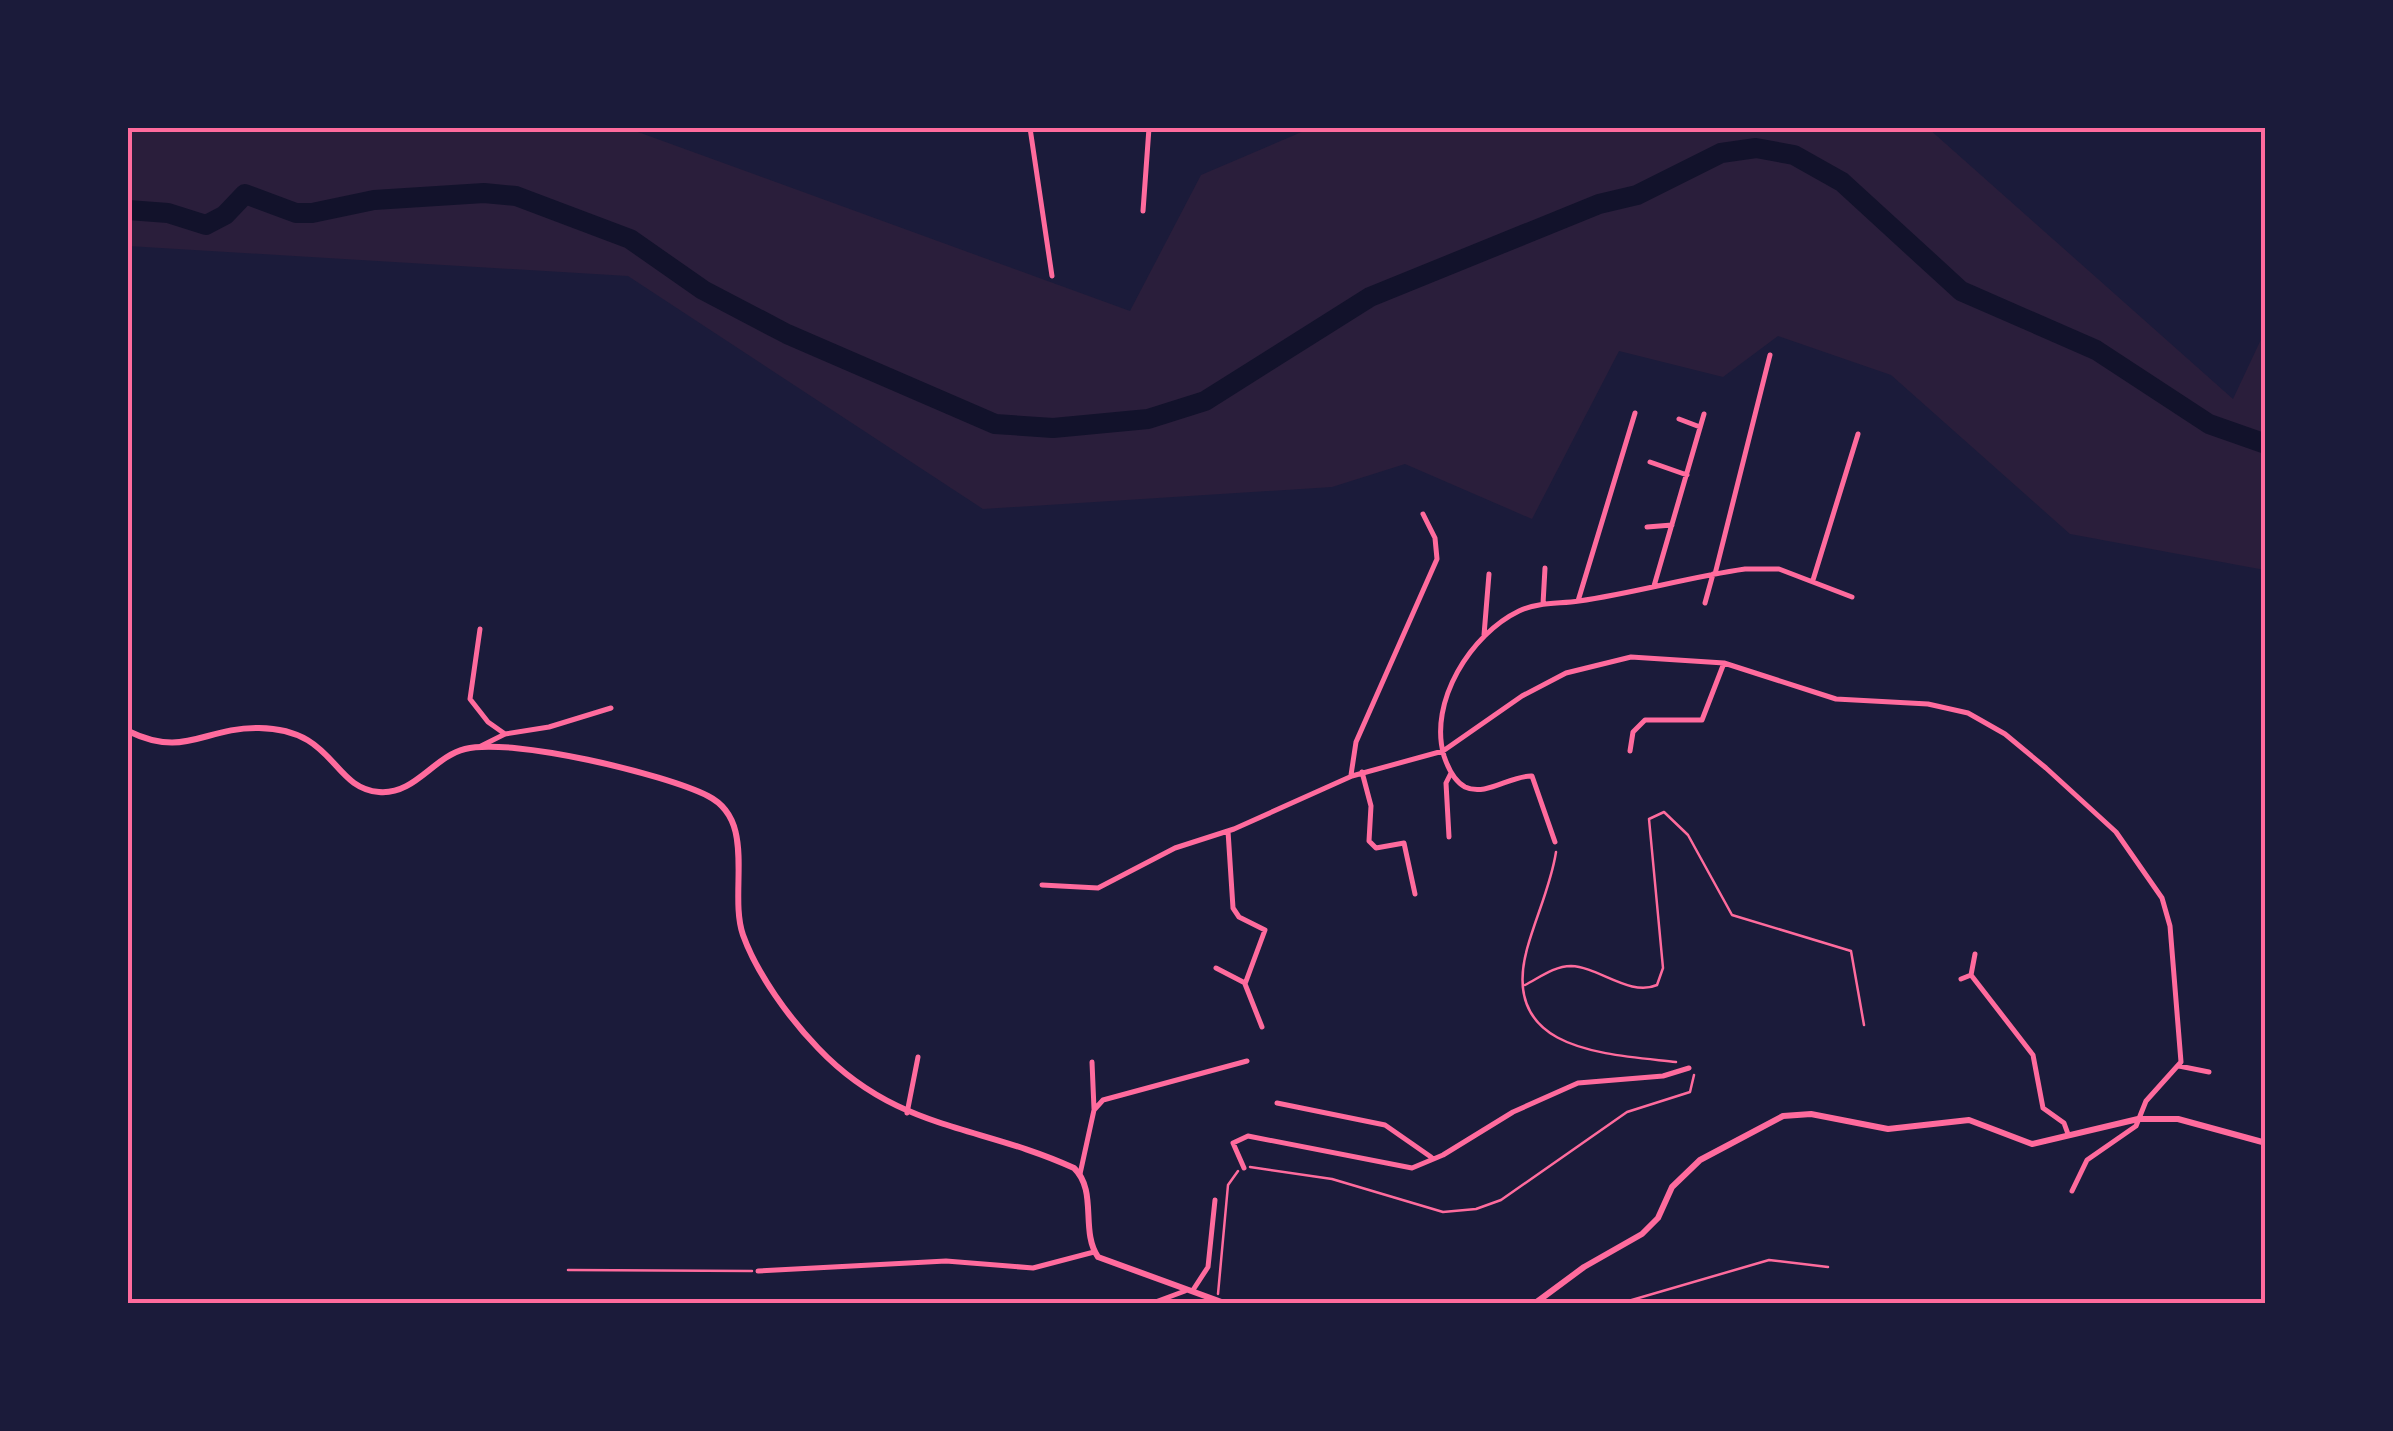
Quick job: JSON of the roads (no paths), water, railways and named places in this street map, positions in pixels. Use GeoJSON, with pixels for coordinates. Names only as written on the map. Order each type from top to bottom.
{"type":"FeatureCollection","features":[{"type":"Feature","properties":{"kind":"street"},"geometry":{"type":"LineString","coordinates":[[1030,128],[1052,276]]}},
{"type":"Feature","properties":{"kind":"street"},"geometry":{"type":"LineString","coordinates":[[1143,211],[1149,128]]}},
{"type":"Feature","properties":{"kind":"street"},"geometry":{"type":"LineString","coordinates":[[1705,603],[1770,355]]}},
{"type":"Feature","properties":{"kind":"street"},"geometry":{"type":"LineString","coordinates":[[1578,602],[1635,414]]}},
{"type":"Feature","properties":{"kind":"street"},"geometry":{"type":"LineString","coordinates":[[1654,586],[1704,414]]}},
{"type":"Feature","properties":{"kind":"street"},"geometry":{"type":"LineString","coordinates":[[1679,418],[1700,426]]}},
{"type":"Feature","properties":{"kind":"street"},"geometry":{"type":"LineString","coordinates":[[1812,580],[1858,434]]}},
{"type":"Feature","properties":{"kind":"street"},"geometry":{"type":"LineString","coordinates":[[1650,462],[1688,475]]}},
{"type":"Feature","properties":{"kind":"street"},"geometry":{"type":"LineString","coordinates":[[1352,776],[1356,742],[1437,559],[1435,538],[1423,514]]}},
{"type":"Feature","properties":{"kind":"street"},"geometry":{"type":"LineString","coordinates":[[1647,527],[1672,525]]}},
{"type":"Feature","properties":{"kind":"street"},"geometry":{"type":"LineString","coordinates":[[1543,604],[1545,568]]}},
{"type":"Feature","properties":{"kind":"street"},"geometry":{"type":"LineString","coordinates":[[1484,635],[1519,611],[1543,604],[1578,602],[1763,568],[1812,580],[1852,597]]}},
{"type":"Feature","properties":{"kind":"street"},"geometry":{"type":"LineString","coordinates":[[1489,574],[1484,635],[1444,706],[1439,728],[1443,751],[1451,773],[1474,789],[1532,776],[1555,842]]}},
{"type":"Feature","properties":{"kind":"street"},"geometry":{"type":"LineString","coordinates":[[480,629],[470,698],[488,722],[505,734]]}},
{"type":"Feature","properties":{"kind":"street"},"geometry":{"type":"LineString","coordinates":[[1042,885],[1098,888],[1175,848],[1228,831],[1362,772],[1443,751],[1522,696],[1566,673],[1632,656],[1724,663],[1836,698],[1928,704],[1968,713],[2005,734],[2116,832],[2162,898],[2170,926],[2180,1014],[2179,1066],[2146,1101],[2136,1126],[2088,1160],[2072,1191]]}},
{"type":"Feature","properties":{"kind":"street"},"geometry":{"type":"LineString","coordinates":[[1630,751],[1634,732],[1645,720],[1697,722],[1706,716],[1724,663]]}},
{"type":"Feature","properties":{"kind":"street"},"geometry":{"type":"LineString","coordinates":[[128,731],[172,746],[240,730],[290,730],[318,744],[359,787],[379,792],[405,788],[455,753],[478,748],[505,734],[549,727],[611,708]]}},
{"type":"Feature","properties":{"kind":"street"},"geometry":{"type":"LineString","coordinates":[[478,748],[592,759],[702,793],[724,806],[737,837],[738,915],[752,956],[816,1046],[864,1090],[907,1113],[1027,1149],[1080,1174]]}},
{"type":"Feature","properties":{"kind":"street"},"geometry":{"type":"LineString","coordinates":[[1362,772],[1372,806],[1369,841],[1376,848],[1404,842],[1415,894]]}},
{"type":"Feature","properties":{"kind":"street"},"geometry":{"type":"LineString","coordinates":[[1449,836],[1446,783],[1451,773]]}},
{"type":"Feature","properties":{"kind":"street"},"geometry":{"type":"LineString","coordinates":[[1228,831],[1233,908],[1239,917],[1265,930],[1245,984]]}},
{"type":"Feature","properties":{"kind":"street"},"geometry":{"type":"LineString","coordinates":[[1975,954],[1972,975],[2034,1055],[2043,1108],[2064,1123],[2068,1134]]}},
{"type":"Feature","properties":{"kind":"street"},"geometry":{"type":"LineString","coordinates":[[1216,968],[1245,984],[1262,1027]]}},
{"type":"Feature","properties":{"kind":"street"},"geometry":{"type":"LineString","coordinates":[[1961,979],[1972,975]]}},
{"type":"Feature","properties":{"kind":"street"},"geometry":{"type":"LineString","coordinates":[[907,1113],[918,1057]]}},
{"type":"Feature","properties":{"kind":"street"},"geometry":{"type":"LineString","coordinates":[[1094,1110],[1112,1095],[1247,1061]]}},
{"type":"Feature","properties":{"kind":"street"},"geometry":{"type":"LineString","coordinates":[[1092,1062],[1094,1110],[1080,1174],[1094,1252],[1103,1261],[1227,1304]]}},
{"type":"Feature","properties":{"kind":"street"},"geometry":{"type":"LineString","coordinates":[[2179,1066],[2209,1072]]}},
{"type":"Feature","properties":{"kind":"street"},"geometry":{"type":"LineString","coordinates":[[1244,1168],[1233,1143],[1248,1136],[1403,1170],[1443,1155],[1514,1112],[1578,1083],[1663,1076],[1689,1068]]}},
{"type":"Feature","properties":{"kind":"street"},"geometry":{"type":"LineString","coordinates":[[1277,1103],[1385,1125],[1432,1157]]}},
{"type":"Feature","properties":{"kind":"street"},"geometry":{"type":"LineString","coordinates":[[1534,1304],[1584,1267],[1642,1234],[1658,1218],[1681,1176],[1724,1144],[1770,1120],[1811,1114],[1888,1129],[1969,1120],[2032,1144],[2138,1119],[2198,1122],[2266,1143]]}},
{"type":"Feature","properties":{"kind":"street"},"geometry":{"type":"LineString","coordinates":[[1150,1304],[1175,1300],[1188,1292],[1208,1267],[1216,1200]]}},
{"type":"Feature","properties":{"kind":"street"},"geometry":{"type":"LineString","coordinates":[[758,1271],[946,1261],[1032,1268],[1094,1252]]}},
{"type":"Feature","properties":{"kind":"waterway"},"geometry":{"type":"LineString","coordinates":[[128,210],[168,213],[206,225],[225,215],[245,194],[296,213],[374,200],[484,193],[516,196],[630,239],[703,290],[787,334],[995,424],[1053,428],[1148,419],[1205,401],[1370,297],[1599,204],[1637,195],[1721,153],[1756,148],[1794,155],[1842,182],[1961,291],[2096,350],[2209,424],[2266,444]]}}]}
